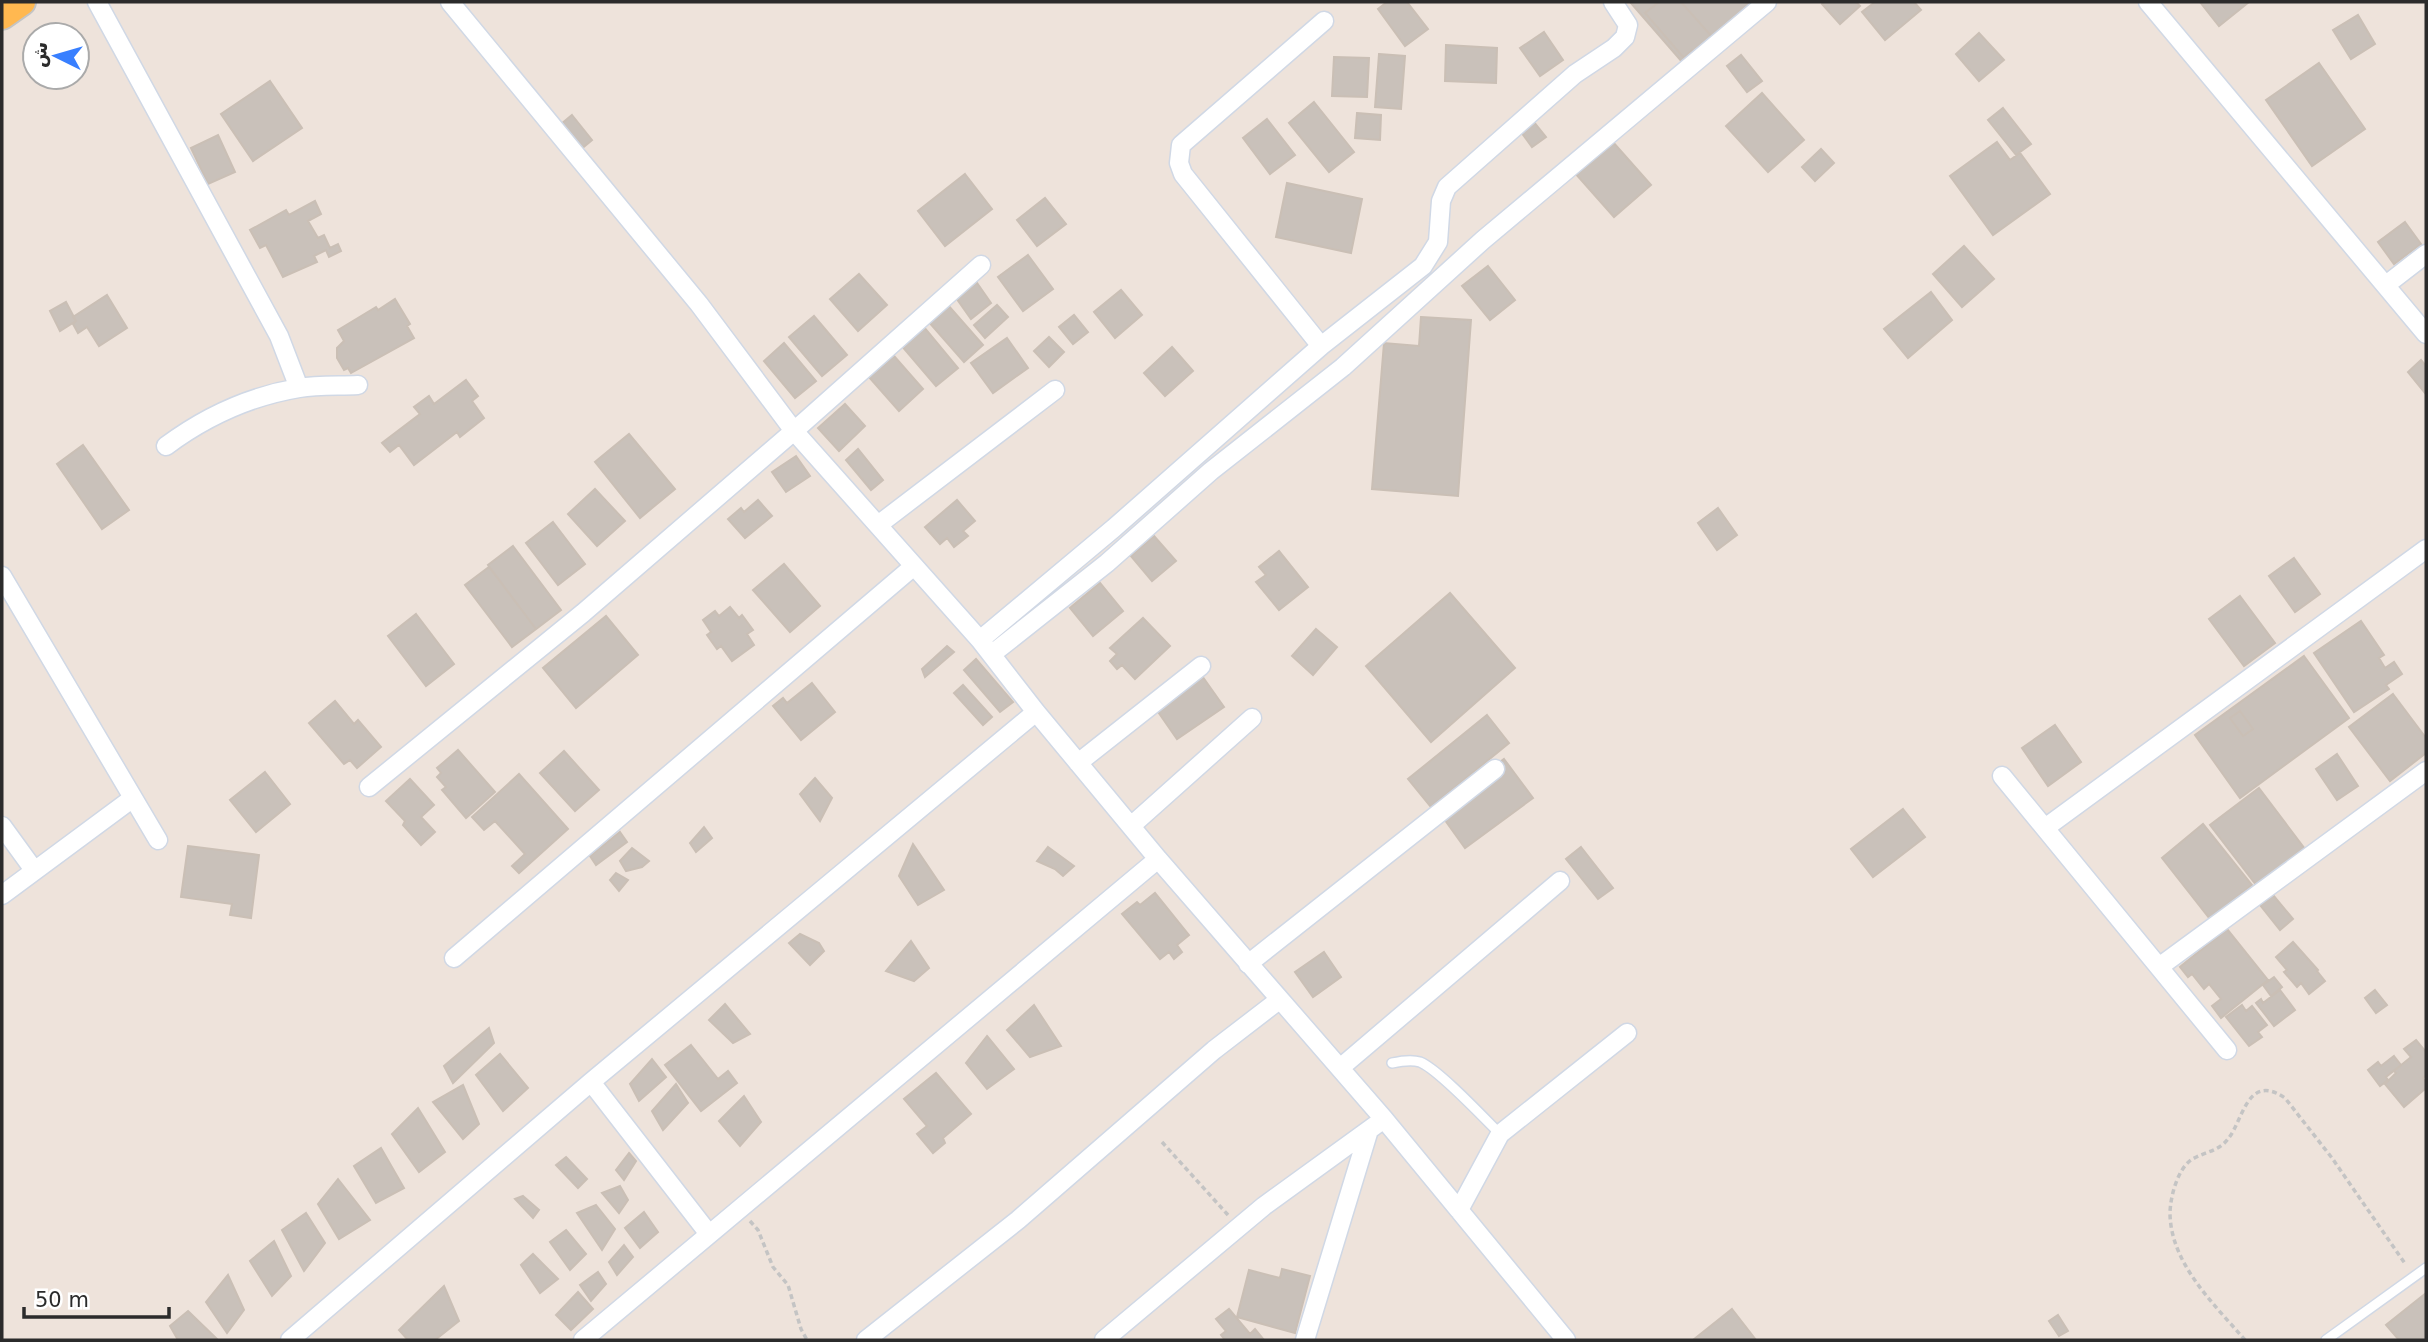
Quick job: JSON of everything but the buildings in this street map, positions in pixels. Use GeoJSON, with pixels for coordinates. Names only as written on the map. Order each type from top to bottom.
{"type":"FeatureCollection","features":[{"type":"Feature","properties":{"kind":"main road"},"geometry":{"type":"LineString","coordinates":[[2,16],[22,2]]}},
{"type":"Feature","properties":{"kind":"street"},"geometry":{"type":"LineString","coordinates":[[97,2],[279,337],[299,388]]}},
{"type":"Feature","properties":{"kind":"street"},"geometry":{"type":"LineString","coordinates":[[450,2],[699,304],[793,431],[992,654],[1130,827],[1340,1068],[1377,1124],[1458,1210],[1566,1340]]}},
{"type":"Feature","properties":{"kind":"street"},"geometry":{"type":"LineString","coordinates":[[980,640],[1134,511],[1321,346],[1423,266],[1438,242],[1441,201],[1447,187],[1575,74],[1614,48],[1625,37],[1628,25],[1613,2]]}},
{"type":"Feature","properties":{"kind":"street"},"geometry":{"type":"LineString","coordinates":[[992,654],[1107,563],[1211,471],[1343,367],[1483,240],[1766,2]]}},
{"type":"Feature","properties":{"kind":"street"},"geometry":{"type":"LineString","coordinates":[[2148,2],[2426,334]]}},
{"type":"Feature","properties":{"kind":"street"},"geometry":{"type":"LineString","coordinates":[[1321,346],[1183,174],[1179,156],[1181,145],[1324,21]]}},
{"type":"Feature","properties":{"kind":"street"},"geometry":{"type":"LineString","coordinates":[[2385,285],[2426,254]]}},
{"type":"Feature","properties":{"kind":"street"},"geometry":{"type":"LineString","coordinates":[[369,787],[583,613],[981,265]]}},
{"type":"Feature","properties":{"kind":"street"},"geometry":{"type":"LineString","coordinates":[[166,446],[194,425],[239,405],[299,388],[358,384]]}},
{"type":"Feature","properties":{"kind":"street"},"geometry":{"type":"LineString","coordinates":[[878,526],[1055,390]]}},
{"type":"Feature","properties":{"kind":"street"},"geometry":{"type":"LineString","coordinates":[[2045,828],[2426,549]]}},
{"type":"Feature","properties":{"kind":"street"},"geometry":{"type":"LineString","coordinates":[[454,958],[914,566]]}},
{"type":"Feature","properties":{"kind":"street"},"geometry":{"type":"LineString","coordinates":[[2,576],[158,840]]}},
{"type":"Feature","properties":{"kind":"street"},"geometry":{"type":"LineString","coordinates":[[1078,763],[1201,666]]}},
{"type":"Feature","properties":{"kind":"street"},"geometry":{"type":"LineString","coordinates":[[290,1340],[591,1082],[1036,712]]}},
{"type":"Feature","properties":{"kind":"street"},"geometry":{"type":"LineString","coordinates":[[1130,827],[1252,718]]}},
{"type":"Feature","properties":{"kind":"street"},"geometry":{"type":"LineString","coordinates":[[1248,964],[1495,769]]}},
{"type":"Feature","properties":{"kind":"street"},"geometry":{"type":"LineString","coordinates":[[2159,967],[2426,771]]}},
{"type":"Feature","properties":{"kind":"street"},"geometry":{"type":"LineString","coordinates":[[2002,776],[2227,1050]]}},
{"type":"Feature","properties":{"kind":"street"},"geometry":{"type":"LineString","coordinates":[[2,895],[133,798]]}},
{"type":"Feature","properties":{"kind":"street"},"geometry":{"type":"LineString","coordinates":[[2,826],[34,870]]}},
{"type":"Feature","properties":{"kind":"street"},"geometry":{"type":"LineString","coordinates":[[583,1340],[1157,859]]}},
{"type":"Feature","properties":{"kind":"street"},"geometry":{"type":"LineString","coordinates":[[1340,1068],[1560,881]]}},
{"type":"Feature","properties":{"kind":"street"},"geometry":{"type":"LineString","coordinates":[[866,1340],[1018,1220],[1214,1050],[1279,1000]]}},
{"type":"Feature","properties":{"kind":"street"},"geometry":{"type":"LineString","coordinates":[[1458,1210],[1500,1134],[1627,1033]]}},
{"type":"Feature","properties":{"kind":"street"},"geometry":{"type":"LineString","coordinates":[[591,1082],[709,1234]]}},
{"type":"Feature","properties":{"kind":"street"},"geometry":{"type":"LineString","coordinates":[[1104,1340],[1264,1206],[1377,1124]]}},
{"type":"Feature","properties":{"kind":"street"},"geometry":{"type":"LineString","coordinates":[[1305,1340],[1377,1124]]}},
{"type":"Feature","properties":{"kind":"lane"},"geometry":{"type":"LineString","coordinates":[[1392,1063],[1421,1062],[1500,1134]]}},
{"type":"Feature","properties":{"kind":"lane"},"geometry":{"type":"LineString","coordinates":[[2326,1340],[2426,1268]]}},
{"type":"Feature","properties":{"kind":"path"},"geometry":{"type":"LineString","coordinates":[[2245,1340],[2183,1263],[2173,1234],[2170,1213],[2174,1189],[2190,1161],[2218,1149],[2229,1139],[2244,1105],[2254,1095],[2265,1091],[2276,1092],[2284,1098],[2332,1158],[2413,1276]]}},
{"type":"Feature","properties":{"kind":"path"},"geometry":{"type":"LineString","coordinates":[[1162,1142],[1238,1227]]}},
{"type":"Feature","properties":{"kind":"path"},"geometry":{"type":"LineString","coordinates":[[732,1214],[748,1219],[758,1230],[773,1267],[788,1285],[807,1340]]}}]}
